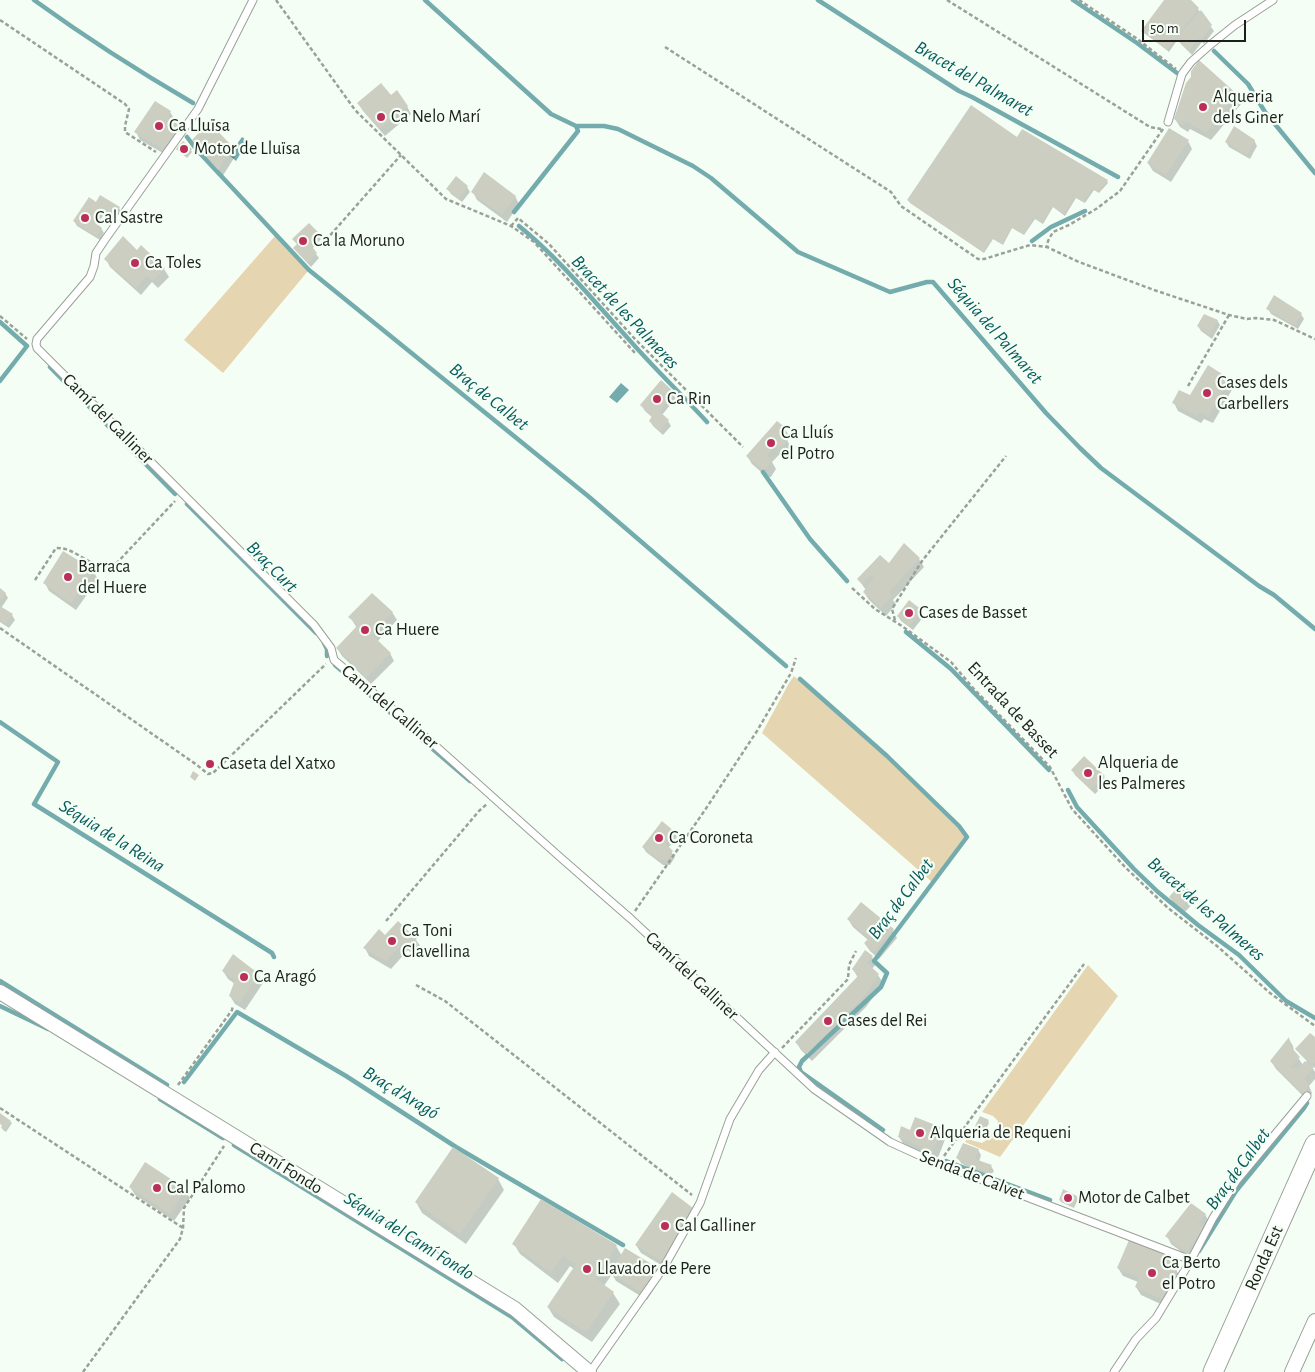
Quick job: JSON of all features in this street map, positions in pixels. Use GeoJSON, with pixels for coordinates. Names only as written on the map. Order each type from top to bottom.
{"type":"FeatureCollection","features":[{"type":"Feature","properties":{"kind":"main road","name":"Ronda Est"},"geometry":{"type":"LineString","coordinates":[[1213,1372],[1315,1144]]}},
{"type":"Feature","properties":{"kind":"street","name":"Camí Fondo"},"geometry":{"type":"LineString","coordinates":[[0,992],[515,1309],[590,1372]]}},
{"type":"Feature","properties":{"kind":"street"},"geometry":{"type":"LineString","coordinates":[[1292,1372],[1313,1330]]}},
{"type":"Feature","properties":{"kind":"lane"},"geometry":{"type":"LineString","coordinates":[[36,344],[37,339],[90,277],[96,253],[198,108],[253,0]]}},
{"type":"Feature","properties":{"kind":"lane"},"geometry":{"type":"LineString","coordinates":[[1168,122],[1182,74],[1191,62],[1235,25],[1273,0]]}},
{"type":"Feature","properties":{"kind":"lane","name":"Camí del Galliner"},"geometry":{"type":"LineString","coordinates":[[36,344],[44,355],[314,625],[330,648],[334,660],[429,740],[631,919],[775,1052]]}},
{"type":"Feature","properties":{"kind":"lane"},"geometry":{"type":"LineString","coordinates":[[590,1372],[664,1267],[700,1203],[730,1119],[759,1070],[775,1052]]}},
{"type":"Feature","properties":{"kind":"lane","name":"Senda de Calvet"},"geometry":{"type":"LineString","coordinates":[[775,1052],[814,1089],[890,1142],[940,1164],[1191,1260]]}},
{"type":"Feature","properties":{"kind":"lane"},"geometry":{"type":"LineString","coordinates":[[1114,1372],[1136,1339],[1156,1318],[1237,1180],[1306,1096]]}},
{"type":"Feature","properties":{"kind":"path"},"geometry":{"type":"LineString","coordinates":[[276,0],[356,110],[446,199],[511,226],[534,242],[635,353]]}},
{"type":"Feature","properties":{"kind":"path"},"geometry":{"type":"LineString","coordinates":[[947,0],[1150,127],[1163,129]]}},
{"type":"Feature","properties":{"kind":"path"},"geometry":{"type":"LineString","coordinates":[[1079,0],[1136,38],[1182,74]]}},
{"type":"Feature","properties":{"kind":"path"},"geometry":{"type":"LineString","coordinates":[[0,20],[125,104],[129,109],[124,126],[125,132],[164,157]]}},
{"type":"Feature","properties":{"kind":"path"},"geometry":{"type":"LineString","coordinates":[[665,47],[891,192],[901,206],[978,259],[984,259],[1030,245],[1047,247],[1079,262],[1154,290],[1229,315],[1247,319],[1274,320],[1315,339]]}},
{"type":"Feature","properties":{"kind":"path"},"geometry":{"type":"LineString","coordinates":[[1047,247],[1053,232],[1096,209],[1120,191],[1168,122]]}},
{"type":"Feature","properties":{"kind":"path"},"geometry":{"type":"LineString","coordinates":[[326,240],[401,154]]}},
{"type":"Feature","properties":{"kind":"path"},"geometry":{"type":"LineString","coordinates":[[511,226],[518,218],[549,244],[634,338],[743,447]]}},
{"type":"Feature","properties":{"kind":"path"},"geometry":{"type":"LineString","coordinates":[[1188,386],[1229,315]]}},
{"type":"Feature","properties":{"kind":"path"},"geometry":{"type":"LineString","coordinates":[[0,316],[27,340],[36,344]]}},
{"type":"Feature","properties":{"kind":"path"},"geometry":{"type":"LineString","coordinates":[[896,622],[892,609],[922,561],[1006,456]]}},
{"type":"Feature","properties":{"kind":"path"},"geometry":{"type":"LineString","coordinates":[[35,580],[56,548],[63,548],[99,567],[113,567],[174,501],[185,496]]}},
{"type":"Feature","properties":{"kind":"path","name":"Entrada de Basset"},"geometry":{"type":"LineString","coordinates":[[852,588],[875,609],[951,662],[973,688],[1050,767],[1072,809],[1139,881],[1168,908],[1217,946],[1270,993],[1315,1026]]}},
{"type":"Feature","properties":{"kind":"path"},"geometry":{"type":"LineString","coordinates":[[0,628],[208,774],[213,773],[327,664],[334,660]]}},
{"type":"Feature","properties":{"kind":"path"},"geometry":{"type":"LineString","coordinates":[[631,919],[757,731],[791,673],[796,658]]}},
{"type":"Feature","properties":{"kind":"path"},"geometry":{"type":"LineString","coordinates":[[386,921],[479,811],[494,798]]}},
{"type":"Feature","properties":{"kind":"path"},"geometry":{"type":"LineString","coordinates":[[775,1052],[780,1051],[848,979],[849,965],[856,951]]}},
{"type":"Feature","properties":{"kind":"path"},"geometry":{"type":"LineString","coordinates":[[940,1164],[982,1102],[1084,964]]}},
{"type":"Feature","properties":{"kind":"path"},"geometry":{"type":"LineString","coordinates":[[416,985],[445,1001],[689,1191],[700,1203]]}},
{"type":"Feature","properties":{"kind":"path"},"geometry":{"type":"LineString","coordinates":[[170,1097],[232,1010],[233,1004]]}},
{"type":"Feature","properties":{"kind":"path"},"geometry":{"type":"LineString","coordinates":[[0,1108],[183,1228]]}},
{"type":"Feature","properties":{"kind":"path"},"geometry":{"type":"LineString","coordinates":[[83,1372],[180,1239],[183,1228],[184,1208],[231,1134]]}},
{"type":"Feature","properties":{"kind":"shaded area"},"geometry":{"type":"Polygon","coordinates":[[[275,236],[308,271],[223,373],[184,340],[275,236]]]}},
{"type":"Feature","properties":{"kind":"shaded area"},"geometry":{"type":"Polygon","coordinates":[[[794,676],[891,762],[957,826],[964,836],[932,882],[762,733],[794,676]]]}},
{"type":"Feature","properties":{"kind":"shaded area"},"geometry":{"type":"Polygon","coordinates":[[[1088,965],[1118,996],[1000,1157],[965,1142],[967,1139],[982,1143],[995,1131],[998,1121],[993,1116],[982,1112],[1088,965]]]}},
{"type":"Feature","properties":{"kind":"water"},"geometry":{"type":"Polygon","coordinates":[[[242,137],[248,141],[236,161],[229,155],[242,137]]]}},
{"type":"Feature","properties":{"kind":"water"},"geometry":{"type":"Polygon","coordinates":[[[621,383],[629,390],[617,403],[609,397],[621,383]]]}},
{"type":"Feature","properties":{"kind":"building"},"geometry":{"type":"Polygon","coordinates":[[[1164,0],[1191,0],[1199,8],[1167,50],[1141,31],[1164,0]]]}},
{"type":"Feature","properties":{"kind":"building"},"geometry":{"type":"Polygon","coordinates":[[[1201,10],[1212,25],[1201,40],[1199,38],[1189,51],[1176,39],[1201,10]]]}},
{"type":"Feature","properties":{"kind":"building","name":"Alqueria dels Giner"},"geometry":{"type":"Polygon","coordinates":[[[1199,60],[1238,95],[1206,133],[1186,121],[1183,125],[1174,119],[1186,83],[1191,77],[1191,71],[1199,60]]]}},
{"type":"Feature","properties":{"kind":"building","name":"Ca Nelo Marí"},"geometry":{"type":"Polygon","coordinates":[[[381,83],[391,95],[397,90],[408,106],[379,129],[357,103],[381,83]]]}},
{"type":"Feature","properties":{"kind":"building","name":"Ca Lluïsa"},"geometry":{"type":"Polygon","coordinates":[[[155,101],[171,111],[168,116],[180,124],[180,128],[163,149],[134,132],[155,101]]]}},
{"type":"Feature","properties":{"kind":"building"},"geometry":{"type":"Polygon","coordinates":[[[971,105],[1017,137],[1022,129],[1108,180],[1098,192],[1093,189],[1083,202],[1075,197],[1064,214],[1052,206],[1042,223],[1034,218],[1023,234],[1011,227],[1002,244],[992,238],[983,252],[907,200],[971,105]]]}},
{"type":"Feature","properties":{"kind":"building"},"geometry":{"type":"Polygon","coordinates":[[[209,122],[232,146],[218,170],[192,140],[209,122]]]}},
{"type":"Feature","properties":{"kind":"building"},"geometry":{"type":"Polygon","coordinates":[[[1234,126],[1255,140],[1247,155],[1225,142],[1234,126]]]}},
{"type":"Feature","properties":{"kind":"building"},"geometry":{"type":"Polygon","coordinates":[[[1169,128],[1189,140],[1166,175],[1147,163],[1169,128]]]}},
{"type":"Feature","properties":{"kind":"building","name":"Motor de Lluïsa"},"geometry":{"type":"Polygon","coordinates":[[[183,141],[192,149],[185,156],[176,149],[183,141]]]}},
{"type":"Feature","properties":{"kind":"building"},"geometry":{"type":"Polygon","coordinates":[[[484,172],[516,196],[502,215],[471,192],[484,172]]]}},
{"type":"Feature","properties":{"kind":"building"},"geometry":{"type":"Polygon","coordinates":[[[456,176],[468,186],[459,198],[446,189],[456,176]]]}},
{"type":"Feature","properties":{"kind":"building","name":"Cal Sastre"},"geometry":{"type":"Polygon","coordinates":[[[100,195],[120,207],[114,215],[103,207],[93,221],[102,228],[97,236],[73,221],[89,197],[96,202],[100,195]]]}},
{"type":"Feature","properties":{"kind":"building","name":"Ca la Moruno"},"geometry":{"type":"Polygon","coordinates":[[[309,223],[319,233],[310,244],[317,253],[308,263],[293,248],[297,244],[292,239],[309,223]]]}},
{"type":"Feature","properties":{"kind":"building","name":"Ca Toles"},"geometry":{"type":"Polygon","coordinates":[[[123,236],[137,250],[141,245],[165,268],[153,281],[147,275],[136,288],[104,259],[123,236]]]}},
{"type":"Feature","properties":{"kind":"building"},"geometry":{"type":"Polygon","coordinates":[[[1274,295],[1302,313],[1295,325],[1266,309],[1274,295]]]}},
{"type":"Feature","properties":{"kind":"building"},"geometry":{"type":"Polygon","coordinates":[[[1204,314],[1218,320],[1209,335],[1197,326],[1204,314]]]}},
{"type":"Feature","properties":{"kind":"building","name":"Cases dels Garbellers"},"geometry":{"type":"Polygon","coordinates":[[[1208,365],[1230,379],[1208,416],[1200,411],[1197,416],[1172,403],[1179,390],[1190,395],[1208,365]]]}},
{"type":"Feature","properties":{"kind":"building","name":"Ca Rin"},"geometry":{"type":"Polygon","coordinates":[[[661,380],[674,392],[659,411],[669,420],[660,431],[649,421],[652,416],[640,405],[661,380]]]}},
{"type":"Feature","properties":{"kind":"building","name":"Ca Lluís el Potro"},"geometry":{"type":"Polygon","coordinates":[[[777,421],[786,428],[782,434],[788,440],[779,450],[775,447],[767,455],[772,460],[766,469],[762,469],[746,456],[777,421]]]}},
{"type":"Feature","properties":{"kind":"building"},"geometry":{"type":"Polygon","coordinates":[[[904,543],[920,558],[889,592],[892,596],[881,608],[863,592],[874,578],[870,575],[862,584],[857,579],[880,555],[889,563],[904,543]]]}},
{"type":"Feature","properties":{"kind":"building","name":"Barraca del Huere"},"geometry":{"type":"Polygon","coordinates":[[[63,551],[94,570],[71,603],[43,583],[63,551]]]}},
{"type":"Feature","properties":{"kind":"building"},"geometry":{"type":"Polygon","coordinates":[[[0,588],[6,593],[0,601],[0,588]]]}},
{"type":"Feature","properties":{"kind":"building","name":"Ca Huere"},"geometry":{"type":"Polygon","coordinates":[[[372,593],[393,612],[372,635],[391,653],[366,677],[336,648],[358,625],[348,617],[372,593]]]}},
{"type":"Feature","properties":{"kind":"building","name":"Cases de Basset"},"geometry":{"type":"Polygon","coordinates":[[[909,600],[922,610],[909,626],[897,616],[909,600]]]}},
{"type":"Feature","properties":{"kind":"building"},"geometry":{"type":"Polygon","coordinates":[[[0,606],[13,614],[6,624],[0,620],[0,606]]]}},
{"type":"Feature","properties":{"kind":"building","name":"Alqueria de les Palmeres"},"geometry":{"type":"Polygon","coordinates":[[[1084,756],[1105,776],[1091,790],[1071,770],[1084,756]]]}},
{"type":"Feature","properties":{"kind":"building","name":"Caseta del Xatxo"},"geometry":{"type":"Polygon","coordinates":[[[208,759],[215,764],[211,769],[204,764],[208,759]]]}},
{"type":"Feature","properties":{"kind":"building"},"geometry":{"type":"Polygon","coordinates":[[[193,771],[199,775],[195,781],[190,777],[193,771]]]}},
{"type":"Feature","properties":{"kind":"building","name":"Ca Coroneta"},"geometry":{"type":"Polygon","coordinates":[[[662,821],[675,832],[665,843],[673,851],[667,860],[659,860],[642,847],[662,821]]]}},
{"type":"Feature","properties":{"kind":"building"},"geometry":{"type":"Polygon","coordinates":[[[1181,883],[1194,894],[1182,908],[1169,897],[1181,883]]]}},
{"type":"Feature","properties":{"kind":"building"},"geometry":{"type":"Polygon","coordinates":[[[861,902],[894,929],[874,952],[864,943],[869,938],[847,919],[861,902]]]}},
{"type":"Feature","properties":{"kind":"building","name":"Ca Toni Clavellina"},"geometry":{"type":"Polygon","coordinates":[[[398,921],[417,939],[408,948],[403,943],[386,961],[363,948],[379,929],[385,935],[398,921]]]}},
{"type":"Feature","properties":{"kind":"building","name":"Cases del Rei"},"geometry":{"type":"Polygon","coordinates":[[[865,950],[873,956],[867,963],[879,974],[862,999],[807,1054],[795,1042],[858,976],[852,969],[865,950]]]}},
{"type":"Feature","properties":{"kind":"building","name":"Ca Aragó"},"geometry":{"type":"Polygon","coordinates":[[[233,954],[259,974],[240,1003],[229,996],[235,980],[222,971],[233,954]]]}},
{"type":"Feature","properties":{"kind":"building"},"geometry":{"type":"Polygon","coordinates":[[[1310,1033],[1315,1037],[1315,1062],[1313,1065],[1295,1049],[1310,1033]]]}},
{"type":"Feature","properties":{"kind":"building"},"geometry":{"type":"Polygon","coordinates":[[[1289,1037],[1290,1046],[1300,1057],[1291,1067],[1298,1069],[1305,1061],[1314,1067],[1304,1079],[1308,1084],[1304,1095],[1270,1061],[1289,1037]]]}},
{"type":"Feature","properties":{"kind":"building"},"geometry":{"type":"Polygon","coordinates":[[[0,1113],[11,1121],[5,1130],[1,1128],[0,1113]]]}},
{"type":"Feature","properties":{"kind":"building"},"geometry":{"type":"Polygon","coordinates":[[[980,1116],[989,1120],[983,1130],[975,1126],[980,1116]]]}},
{"type":"Feature","properties":{"kind":"building","name":"Alqueria de Requeni"},"geometry":{"type":"Polygon","coordinates":[[[915,1117],[943,1128],[931,1156],[921,1151],[922,1147],[898,1137],[901,1126],[910,1130],[915,1117]]]}},
{"type":"Feature","properties":{"kind":"building"},"geometry":{"type":"Polygon","coordinates":[[[963,1143],[979,1149],[975,1159],[992,1165],[987,1172],[967,1165],[956,1158],[963,1143]]]}},
{"type":"Feature","properties":{"kind":"building"},"geometry":{"type":"Polygon","coordinates":[[[453,1147],[499,1178],[460,1234],[415,1202],[453,1147]]]}},
{"type":"Feature","properties":{"kind":"building","name":"Cal Palomo"},"geometry":{"type":"Polygon","coordinates":[[[145,1162],[186,1189],[170,1214],[129,1187],[145,1162]]]}},
{"type":"Feature","properties":{"kind":"building","name":"Motor de Calbet"},"geometry":{"type":"Polygon","coordinates":[[[1063,1189],[1077,1196],[1073,1207],[1059,1200],[1063,1189]]]}},
{"type":"Feature","properties":{"kind":"building","name":"Cal Galliner"},"geometry":{"type":"Polygon","coordinates":[[[672,1192],[693,1208],[662,1261],[635,1245],[672,1192]]]}},
{"type":"Feature","properties":{"kind":"building","name":"Llavador de Pere"},"geometry":{"type":"Polygon","coordinates":[[[541,1199],[617,1245],[596,1279],[614,1292],[586,1332],[547,1307],[576,1264],[563,1256],[551,1273],[512,1244],[541,1199]]]}},
{"type":"Feature","properties":{"kind":"building"},"geometry":{"type":"Polygon","coordinates":[[[1191,1203],[1206,1214],[1198,1224],[1204,1229],[1186,1252],[1165,1236],[1191,1203]]]}},
{"type":"Feature","properties":{"kind":"building","name":"Ca Berto el Potro"},"geometry":{"type":"Polygon","coordinates":[[[1129,1240],[1171,1255],[1177,1269],[1162,1299],[1135,1287],[1139,1278],[1117,1268],[1129,1240]]]}},
{"type":"Feature","properties":{"kind":"building"},"geometry":{"type":"Polygon","coordinates":[[[625,1248],[658,1268],[643,1293],[610,1273],[625,1248]]]}},
{"type":"Feature","properties":{"kind":"waterway"},"geometry":{"type":"LineString","coordinates":[[34,0],[152,79],[193,103]]}},
{"type":"Feature","properties":{"kind":"waterway","name":"Séquia del Palmaret"},"geometry":{"type":"LineString","coordinates":[[425,0],[551,114],[576,126],[604,126],[618,129],[693,166],[711,178],[798,252],[890,292],[933,282],[1046,413],[1101,468],[1259,586],[1274,595],[1315,629]]}},
{"type":"Feature","properties":{"kind":"waterway","name":"Bracet del Palmaret"},"geometry":{"type":"LineString","coordinates":[[818,0],[959,91],[1118,177]]}},
{"type":"Feature","properties":{"kind":"waterway"},"geometry":{"type":"LineString","coordinates":[[1073,0],[1137,43],[1177,73]]}},
{"type":"Feature","properties":{"kind":"waterway"},"geometry":{"type":"LineString","coordinates":[[1214,51],[1248,84],[1265,112],[1315,173]]}},
{"type":"Feature","properties":{"kind":"waterway","name":"Bracet de les Palmeres"},"geometry":{"type":"LineString","coordinates":[[514,212],[578,131],[576,126]]}},
{"type":"Feature","properties":{"kind":"waterway","name":"Braç de Calbet"},"geometry":{"type":"LineString","coordinates":[[187,137],[309,270],[588,496],[786,666]]}},
{"type":"Feature","properties":{"kind":"waterway","name":"Bracet del Palmaret"},"geometry":{"type":"LineString","coordinates":[[1032,241],[1051,227],[1085,211]]}},
{"type":"Feature","properties":{"kind":"waterway","name":"Bracet de les Palmeres"},"geometry":{"type":"LineString","coordinates":[[519,226],[564,268],[707,422]]}},
{"type":"Feature","properties":{"kind":"waterway"},"geometry":{"type":"LineString","coordinates":[[0,322],[27,346],[0,381]]}},
{"type":"Feature","properties":{"kind":"waterway","name":"Braç Curt"},"geometry":{"type":"LineString","coordinates":[[50,367],[175,494]]}},
{"type":"Feature","properties":{"kind":"waterway","name":"Bracet de les Palmeres"},"geometry":{"type":"LineString","coordinates":[[763,472],[810,539],[847,581]]}},
{"type":"Feature","properties":{"kind":"waterway","name":"Braç Curt"},"geometry":{"type":"LineString","coordinates":[[187,504],[316,633]]}},
{"type":"Feature","properties":{"kind":"waterway","name":"Bracet de les Palmeres"},"geometry":{"type":"LineString","coordinates":[[906,632],[951,669],[1049,770]]}},
{"type":"Feature","properties":{"kind":"waterway","name":"Braç Curt"},"geometry":{"type":"LineString","coordinates":[[324,643],[327,649],[327,656]]}},
{"type":"Feature","properties":{"kind":"waterway","name":"Braç Curt"},"geometry":{"type":"LineString","coordinates":[[335,665],[470,781]]}},
{"type":"Feature","properties":{"kind":"waterway","name":"Braç de Calbet"},"geometry":{"type":"LineString","coordinates":[[800,679],[887,756],[959,826],[967,837],[874,961],[887,973],[881,987],[802,1061],[799,1067],[801,1072],[883,1130]]}},
{"type":"Feature","properties":{"kind":"waterway","name":"Séquia de la Reina"},"geometry":{"type":"LineString","coordinates":[[0,722],[58,762],[34,804],[272,953],[274,957]]}},
{"type":"Feature","properties":{"kind":"waterway","name":"Bracet de les Palmeres"},"geometry":{"type":"LineString","coordinates":[[1068,790],[1077,807],[1134,869],[1158,892],[1239,955],[1286,1001],[1315,1018]]}},
{"type":"Feature","properties":{"kind":"waterway","name":"Braç d'Aragó"},"geometry":{"type":"LineString","coordinates":[[0,981],[167,1085]]}},
{"type":"Feature","properties":{"kind":"waterway","name":"Séquia del Camí Fondo"},"geometry":{"type":"LineString","coordinates":[[0,1006],[48,1029]]}},
{"type":"Feature","properties":{"kind":"waterway","name":"Braç d'Aragó"},"geometry":{"type":"LineString","coordinates":[[184,1082],[237,1012],[346,1076],[456,1147],[623,1245]]}},
{"type":"Feature","properties":{"kind":"waterway","name":"Séquia del Camí Fondo"},"geometry":{"type":"LineString","coordinates":[[160,1099],[223,1138]]}},
{"type":"Feature","properties":{"kind":"waterway","name":"Braç de Calbet"},"geometry":{"type":"LineString","coordinates":[[1199,1251],[1236,1191],[1307,1103]]}},
{"type":"Feature","properties":{"kind":"waterway","name":"Séquia del Camí Fondo"},"geometry":{"type":"LineString","coordinates":[[234,1145],[512,1317],[562,1359]]}},
{"type":"Feature","properties":{"kind":"waterway","name":"Braç de Calbet"},"geometry":{"type":"LineString","coordinates":[[946,1161],[1050,1200]]}},
{"type":"Feature","properties":{"kind":"place","name":"Alqueria dels Giner"},"geometry":{"type":"Point","coordinates":[1203,107]}},
{"type":"Feature","properties":{"kind":"place","name":"Ca Nelo Marí"},"geometry":{"type":"Point","coordinates":[381,117]}},
{"type":"Feature","properties":{"kind":"place","name":"Ca Lluïsa"},"geometry":{"type":"Point","coordinates":[159,126]}},
{"type":"Feature","properties":{"kind":"place","name":"Motor de Lluïsa"},"geometry":{"type":"Point","coordinates":[184,149]}},
{"type":"Feature","properties":{"kind":"place","name":"Cal Sastre"},"geometry":{"type":"Point","coordinates":[85,218]}},
{"type":"Feature","properties":{"kind":"place","name":"Ca la Moruno"},"geometry":{"type":"Point","coordinates":[303,241]}},
{"type":"Feature","properties":{"kind":"place","name":"Ca Toles"},"geometry":{"type":"Point","coordinates":[135,263]}},
{"type":"Feature","properties":{"kind":"place","name":"Cases dels Garbellers"},"geometry":{"type":"Point","coordinates":[1207,393]}},
{"type":"Feature","properties":{"kind":"place","name":"Ca Rin"},"geometry":{"type":"Point","coordinates":[657,399]}},
{"type":"Feature","properties":{"kind":"place","name":"Ca Lluís el Potro"},"geometry":{"type":"Point","coordinates":[771,443]}},
{"type":"Feature","properties":{"kind":"place","name":"Barraca del Huere"},"geometry":{"type":"Point","coordinates":[68,577]}},
{"type":"Feature","properties":{"kind":"place","name":"Cases de Basset"},"geometry":{"type":"Point","coordinates":[909,613]}},
{"type":"Feature","properties":{"kind":"place","name":"Ca Huere"},"geometry":{"type":"Point","coordinates":[365,630]}},
{"type":"Feature","properties":{"kind":"place","name":"Caseta del Xatxo"},"geometry":{"type":"Point","coordinates":[210,764]}},
{"type":"Feature","properties":{"kind":"place","name":"Alqueria de les Palmeres"},"geometry":{"type":"Point","coordinates":[1088,773]}},
{"type":"Feature","properties":{"kind":"place","name":"Ca Coroneta"},"geometry":{"type":"Point","coordinates":[659,838]}},
{"type":"Feature","properties":{"kind":"place","name":"Ca Toni Clavellina"},"geometry":{"type":"Point","coordinates":[392,941]}},
{"type":"Feature","properties":{"kind":"place","name":"Ca Aragó"},"geometry":{"type":"Point","coordinates":[244,977]}},
{"type":"Feature","properties":{"kind":"place","name":"Cases del Rei"},"geometry":{"type":"Point","coordinates":[828,1021]}},
{"type":"Feature","properties":{"kind":"place","name":"Alqueria de Requeni"},"geometry":{"type":"Point","coordinates":[920,1133]}},
{"type":"Feature","properties":{"kind":"place","name":"Cal Palomo"},"geometry":{"type":"Point","coordinates":[157,1188]}},
{"type":"Feature","properties":{"kind":"place","name":"Motor de Calbet"},"geometry":{"type":"Point","coordinates":[1068,1198]}},
{"type":"Feature","properties":{"kind":"place","name":"Cal Galliner"},"geometry":{"type":"Point","coordinates":[665,1226]}},
{"type":"Feature","properties":{"kind":"place","name":"Llavador de Pere"},"geometry":{"type":"Point","coordinates":[587,1269]}},
{"type":"Feature","properties":{"kind":"place","name":"Ca Berto el Potro"},"geometry":{"type":"Point","coordinates":[1152,1273]}}]}
